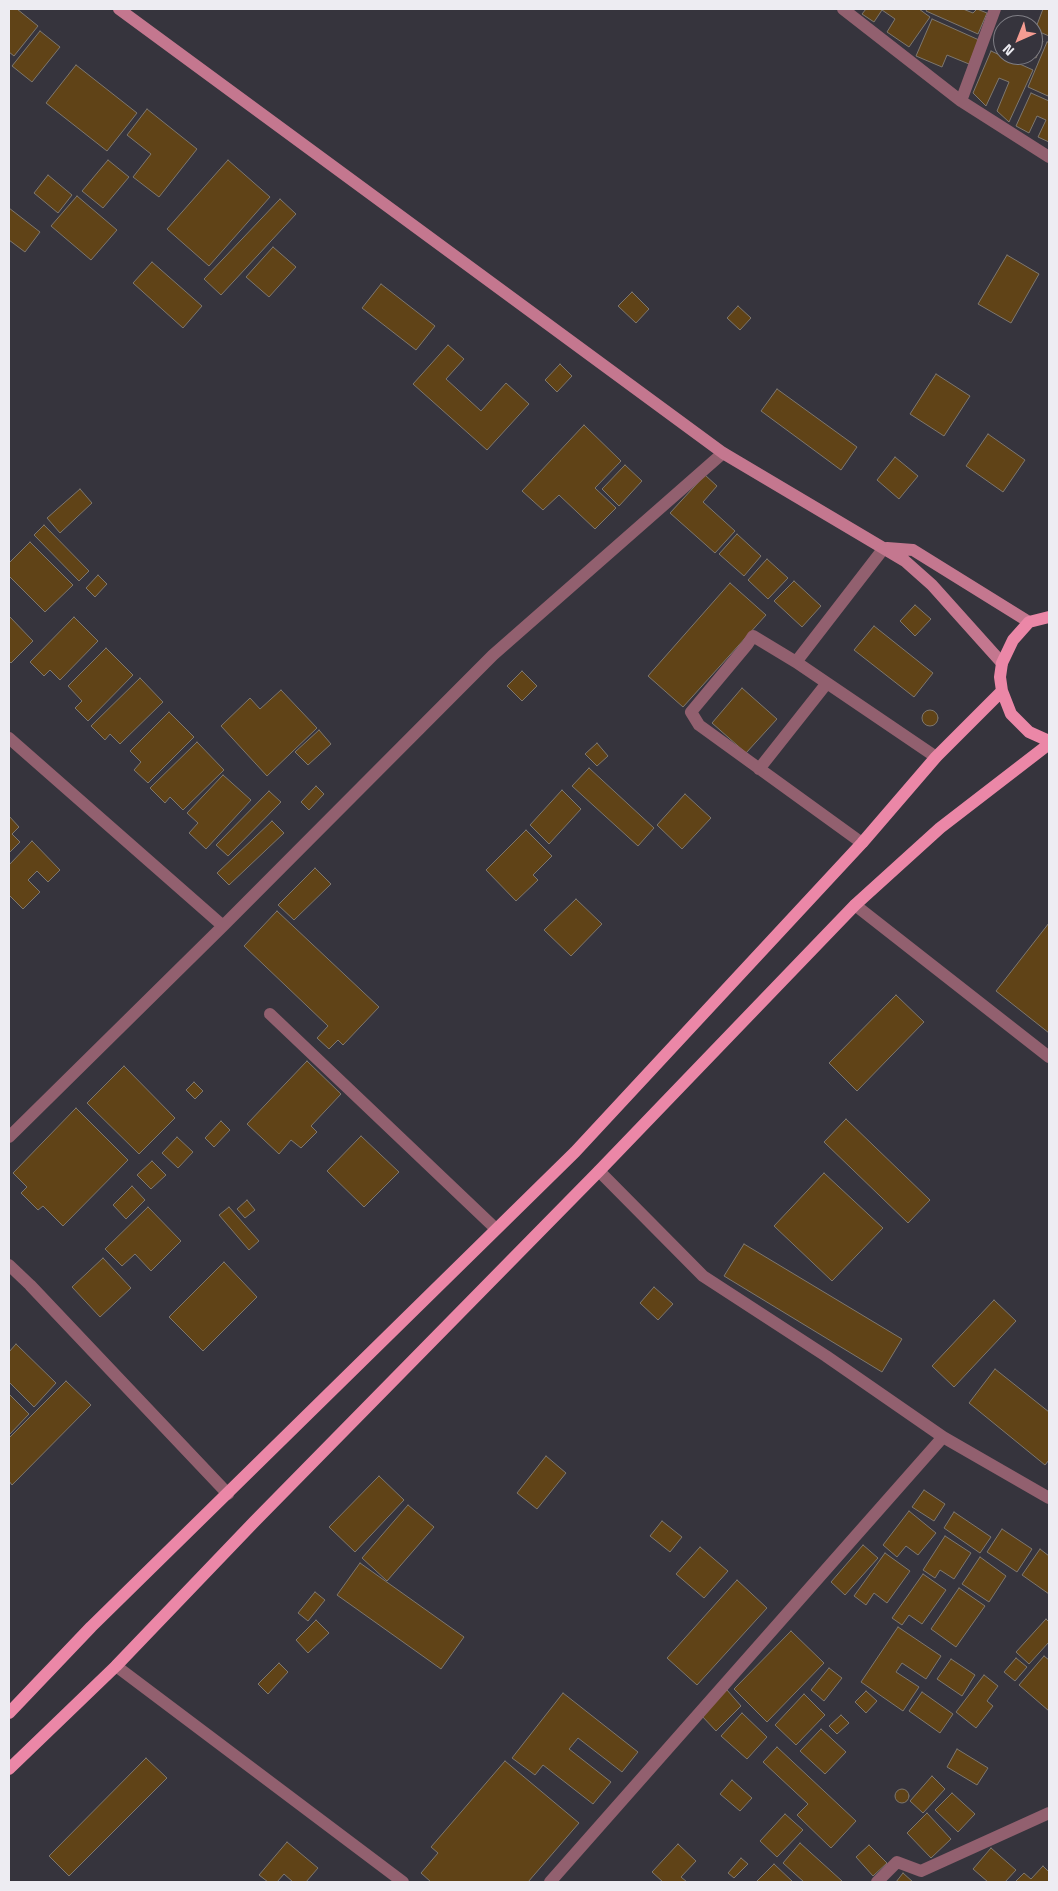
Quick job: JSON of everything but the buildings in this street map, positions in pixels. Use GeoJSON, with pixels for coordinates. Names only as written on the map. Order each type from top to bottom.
{"type":"FeatureCollection","features":[{"type":"Feature","properties":{"kind":"main road"},"geometry":{"type":"LineString","coordinates":[[9,1769],[116,1666],[261,1515],[599,1171],[855,905],[940,828],[1049,743],[1029,732],[1011,714],[1002,691],[1000,677],[1002,663],[1013,640],[1029,622],[1049,617]]}},
{"type":"Feature","properties":{"kind":"main road"},"geometry":{"type":"LineString","coordinates":[[9,1713],[91,1627],[575,1152],[862,843],[936,757],[1002,691]]}},
{"type":"Feature","properties":{"kind":"street"},"geometry":{"type":"LineString","coordinates":[[119,9],[723,453],[905,562],[932,585],[1002,663]]}},
{"type":"Feature","properties":{"kind":"street"},"geometry":{"type":"LineString","coordinates":[[843,9],[961,102],[1049,157]]}},
{"type":"Feature","properties":{"kind":"street"},"geometry":{"type":"LineString","coordinates":[[961,102],[995,9]]}},
{"type":"Feature","properties":{"kind":"street"},"geometry":{"type":"LineString","coordinates":[[9,1137],[493,655],[723,453]]}},
{"type":"Feature","properties":{"kind":"street"},"geometry":{"type":"LineString","coordinates":[[884,548],[913,550],[1029,622]]}},
{"type":"Feature","properties":{"kind":"street"},"geometry":{"type":"LineString","coordinates":[[796,662],[884,548]]}},
{"type":"Feature","properties":{"kind":"street"},"geometry":{"type":"LineString","coordinates":[[862,843],[699,725],[691,712],[753,636],[796,662],[936,757]]}},
{"type":"Feature","properties":{"kind":"street"},"geometry":{"type":"LineString","coordinates":[[759,769],[827,683]]}},
{"type":"Feature","properties":{"kind":"street"},"geometry":{"type":"LineString","coordinates":[[9,738],[223,926]]}},
{"type":"Feature","properties":{"kind":"street"},"geometry":{"type":"LineString","coordinates":[[855,905],[1049,1057]]}},
{"type":"Feature","properties":{"kind":"street"},"geometry":{"type":"LineString","coordinates":[[270,1014],[496,1230]]}},
{"type":"Feature","properties":{"kind":"street"},"geometry":{"type":"LineString","coordinates":[[599,1171],[678,1253],[703,1276],[826,1356],[943,1437],[1049,1498]]}},
{"type":"Feature","properties":{"kind":"street"},"geometry":{"type":"LineString","coordinates":[[9,1265],[228,1494]]}},
{"type":"Feature","properties":{"kind":"street"},"geometry":{"type":"LineString","coordinates":[[550,1882],[943,1437]]}},
{"type":"Feature","properties":{"kind":"street"},"geometry":{"type":"LineString","coordinates":[[116,1666],[403,1882]]}},
{"type":"Feature","properties":{"kind":"street"},"geometry":{"type":"LineString","coordinates":[[877,1882],[897,1862],[921,1871],[1049,1813]]}}]}
